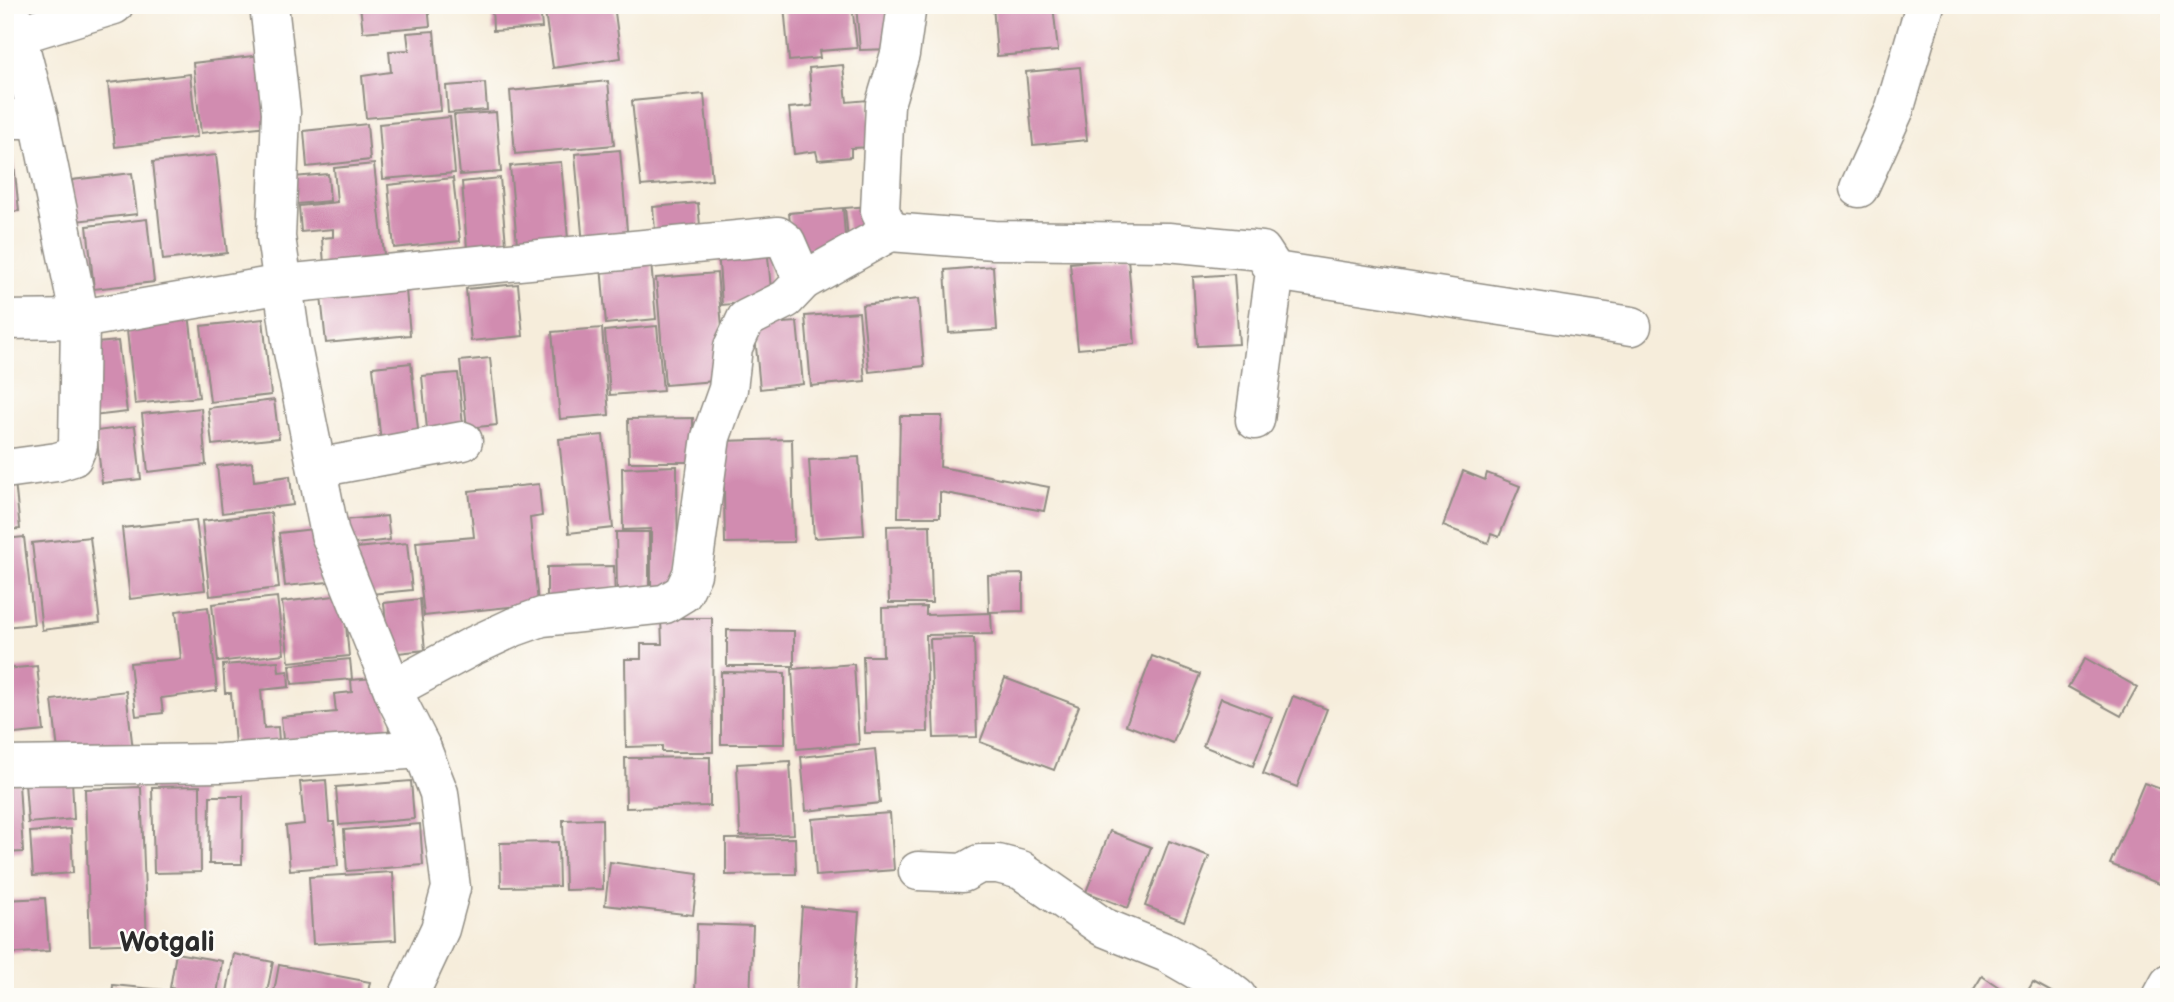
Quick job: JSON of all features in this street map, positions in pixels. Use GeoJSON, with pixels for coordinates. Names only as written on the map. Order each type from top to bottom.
{"type":"FeatureCollection","features":[{"type":"Feature","properties":{"kind":"street"},"geometry":{"type":"LineString","coordinates":[[5,469],[57,462],[72,457],[78,445],[80,319],[22,119],[13,20],[114,5]]}},
{"type":"Feature","properties":{"kind":"street"},"geometry":{"type":"LineString","coordinates":[[269,5],[281,112],[276,237],[292,347],[330,534],[439,793],[451,888],[440,929],[408,997]]}},
{"type":"Feature","properties":{"kind":"street"},"geometry":{"type":"LineString","coordinates":[[890,232],[880,211],[885,104],[900,54],[907,5]]}},
{"type":"Feature","properties":{"kind":"street"},"geometry":{"type":"LineString","coordinates":[[1858,188],[1894,111],[1925,5]]}},
{"type":"Feature","properties":{"kind":"street"},"geometry":{"type":"LineString","coordinates":[[393,689],[514,626],[542,617],[665,604],[683,593],[692,574],[711,437],[727,389],[733,347],[746,319],[786,299],[803,281],[890,232],[994,240],[1168,242],[1262,251],[1275,271],[1255,420]]}},
{"type":"Feature","properties":{"kind":"street"},"geometry":{"type":"LineString","coordinates":[[5,320],[80,319],[283,284],[778,236],[786,242],[803,281]]}},
{"type":"Feature","properties":{"kind":"street"},"geometry":{"type":"LineString","coordinates":[[1275,271],[1632,326]]}},
{"type":"Feature","properties":{"kind":"street"},"geometry":{"type":"LineString","coordinates":[[317,468],[463,441]]}},
{"type":"Feature","properties":{"kind":"street"},"geometry":{"type":"LineString","coordinates":[[5,766],[220,762],[422,749]]}},
{"type":"Feature","properties":{"kind":"street"},"geometry":{"type":"LineString","coordinates":[[918,871],[963,873],[979,864],[998,864],[1021,870],[1103,927],[1167,953],[1219,983],[1237,997]]}},
{"type":"Feature","properties":{"kind":"street"},"geometry":{"type":"LineString","coordinates":[[2162,997],[2169,984]]}},
{"type":"Feature","properties":{"kind":"building"},"geometry":{"type":"Polygon","coordinates":[[[360,5],[428,5],[430,26],[363,32],[360,5]]]}},
{"type":"Feature","properties":{"kind":"building"},"geometry":{"type":"Polygon","coordinates":[[[492,5],[540,5],[542,28],[493,31],[492,5]]]}},
{"type":"Feature","properties":{"kind":"building"},"geometry":{"type":"Polygon","coordinates":[[[544,5],[614,5],[621,58],[553,68],[544,5]]]}},
{"type":"Feature","properties":{"kind":"building"},"geometry":{"type":"Polygon","coordinates":[[[784,5],[852,5],[857,48],[819,51],[820,58],[789,61],[784,5]]]}},
{"type":"Feature","properties":{"kind":"building"},"geometry":{"type":"Polygon","coordinates":[[[856,5],[886,5],[891,49],[860,50],[856,5]]]}},
{"type":"Feature","properties":{"kind":"building"},"geometry":{"type":"Polygon","coordinates":[[[993,5],[1053,5],[1058,51],[997,56],[993,5]]]}},
{"type":"Feature","properties":{"kind":"building"},"geometry":{"type":"Polygon","coordinates":[[[434,31],[441,111],[366,118],[362,76],[391,72],[389,51],[409,50],[407,33],[434,31]]]}},
{"type":"Feature","properties":{"kind":"building"},"geometry":{"type":"Polygon","coordinates":[[[270,54],[278,125],[201,133],[193,63],[270,54]]]}},
{"type":"Feature","properties":{"kind":"building"},"geometry":{"type":"Polygon","coordinates":[[[843,65],[847,102],[868,100],[872,147],[851,148],[851,157],[818,160],[816,151],[794,154],[789,108],[812,106],[809,68],[843,65]]]}},
{"type":"Feature","properties":{"kind":"building"},"geometry":{"type":"Polygon","coordinates":[[[1080,67],[1087,140],[1033,145],[1026,72],[1080,67]]]}},
{"type":"Feature","properties":{"kind":"building"},"geometry":{"type":"Polygon","coordinates":[[[190,74],[197,137],[115,147],[108,83],[190,74]]]}},
{"type":"Feature","properties":{"kind":"building"},"geometry":{"type":"Polygon","coordinates":[[[608,81],[614,145],[515,154],[510,91],[608,81]]]}},
{"type":"Feature","properties":{"kind":"building"},"geometry":{"type":"Polygon","coordinates":[[[485,83],[487,110],[448,113],[446,86],[485,83]]]}},
{"type":"Feature","properties":{"kind":"building"},"geometry":{"type":"Polygon","coordinates":[[[704,94],[712,180],[641,186],[632,101],[704,94]]]}},
{"type":"Feature","properties":{"kind":"building"},"geometry":{"type":"Polygon","coordinates":[[[496,112],[501,172],[460,175],[454,115],[496,112]]]}},
{"type":"Feature","properties":{"kind":"building"},"geometry":{"type":"Polygon","coordinates":[[[450,117],[455,173],[383,179],[379,124],[450,117]]]}},
{"type":"Feature","properties":{"kind":"building"},"geometry":{"type":"Polygon","coordinates":[[[367,124],[370,160],[307,167],[304,131],[367,124]]]}},
{"type":"Feature","properties":{"kind":"building"},"geometry":{"type":"Polygon","coordinates":[[[12,145],[19,211],[5,212],[5,146],[12,145]]]}},
{"type":"Feature","properties":{"kind":"building"},"geometry":{"type":"Polygon","coordinates":[[[620,150],[628,242],[583,245],[575,154],[620,150]]]}},
{"type":"Feature","properties":{"kind":"building"},"geometry":{"type":"Polygon","coordinates":[[[216,155],[227,253],[163,260],[153,162],[216,155]]]}},
{"type":"Feature","properties":{"kind":"building"},"geometry":{"type":"Polygon","coordinates":[[[561,162],[569,250],[518,255],[510,166],[561,162]]]}},
{"type":"Feature","properties":{"kind":"building"},"geometry":{"type":"Polygon","coordinates":[[[374,164],[386,272],[325,278],[322,238],[333,237],[333,229],[301,232],[299,206],[337,202],[334,168],[374,164]]]}},
{"type":"Feature","properties":{"kind":"building"},"geometry":{"type":"Polygon","coordinates":[[[132,173],[137,214],[76,221],[72,180],[132,173]]]}},
{"type":"Feature","properties":{"kind":"building"},"geometry":{"type":"Polygon","coordinates":[[[328,174],[330,201],[297,204],[294,177],[328,174]]]}},
{"type":"Feature","properties":{"kind":"building"},"geometry":{"type":"Polygon","coordinates":[[[453,178],[460,241],[394,248],[388,185],[453,178]]]}},
{"type":"Feature","properties":{"kind":"building"},"geometry":{"type":"Polygon","coordinates":[[[500,178],[506,244],[467,248],[462,182],[500,178]]]}},
{"type":"Feature","properties":{"kind":"building"},"geometry":{"type":"Polygon","coordinates":[[[698,203],[701,237],[656,241],[653,207],[698,203]]]}},
{"type":"Feature","properties":{"kind":"building"},"geometry":{"type":"Polygon","coordinates":[[[870,206],[872,239],[848,241],[845,208],[870,206]]]}},
{"type":"Feature","properties":{"kind":"building"},"geometry":{"type":"Polygon","coordinates":[[[843,208],[846,250],[793,254],[789,213],[843,208]]]}},
{"type":"Feature","properties":{"kind":"building"},"geometry":{"type":"Polygon","coordinates":[[[147,219],[154,282],[94,289],[87,226],[147,219]]]}},
{"type":"Feature","properties":{"kind":"building"},"geometry":{"type":"Polygon","coordinates":[[[767,246],[772,300],[722,305],[718,250],[767,246]]]}},
{"type":"Feature","properties":{"kind":"building"},"geometry":{"type":"Polygon","coordinates":[[[1128,258],[1135,344],[1078,349],[1070,263],[1128,258]]]}},
{"type":"Feature","properties":{"kind":"building"},"geometry":{"type":"Polygon","coordinates":[[[651,262],[656,319],[606,324],[601,266],[651,262]]]}},
{"type":"Feature","properties":{"kind":"building"},"geometry":{"type":"Polygon","coordinates":[[[993,266],[997,330],[949,333],[945,270],[993,266]]]}},
{"type":"Feature","properties":{"kind":"building"},"geometry":{"type":"Polygon","coordinates":[[[717,273],[727,380],[665,385],[656,278],[717,273]]]}},
{"type":"Feature","properties":{"kind":"building"},"geometry":{"type":"Polygon","coordinates":[[[1234,274],[1239,344],[1197,346],[1193,277],[1234,274]]]}},
{"type":"Feature","properties":{"kind":"building"},"geometry":{"type":"Polygon","coordinates":[[[405,279],[410,335],[326,343],[320,287],[405,279]]]}},
{"type":"Feature","properties":{"kind":"building"},"geometry":{"type":"Polygon","coordinates":[[[518,284],[523,336],[471,341],[466,289],[518,284]]]}},
{"type":"Feature","properties":{"kind":"building"},"geometry":{"type":"Polygon","coordinates":[[[918,299],[924,366],[869,372],[862,305],[918,299]]]}},
{"type":"Feature","properties":{"kind":"building"},"geometry":{"type":"Polygon","coordinates":[[[859,312],[865,381],[811,386],[805,316],[859,312]]]}},
{"type":"Feature","properties":{"kind":"building"},"geometry":{"type":"Polygon","coordinates":[[[189,314],[199,397],[135,404],[126,321],[189,314]]]}},
{"type":"Feature","properties":{"kind":"building"},"geometry":{"type":"Polygon","coordinates":[[[263,319],[271,395],[210,402],[201,326],[263,319]]]}},
{"type":"Feature","properties":{"kind":"building"},"geometry":{"type":"Polygon","coordinates":[[[797,322],[803,384],[760,389],[754,325],[797,322]]]}},
{"type":"Feature","properties":{"kind":"building"},"geometry":{"type":"Polygon","coordinates":[[[657,326],[663,391],[610,395],[605,331],[657,326]]]}},
{"type":"Feature","properties":{"kind":"building"},"geometry":{"type":"Polygon","coordinates":[[[602,328],[609,415],[560,419],[552,332],[602,328]]]}},
{"type":"Feature","properties":{"kind":"building"},"geometry":{"type":"Polygon","coordinates":[[[118,341],[127,412],[93,416],[85,344],[118,341]]]}},
{"type":"Feature","properties":{"kind":"building"},"geometry":{"type":"Polygon","coordinates":[[[490,358],[497,425],[467,428],[460,361],[490,358]]]}},
{"type":"Feature","properties":{"kind":"building"},"geometry":{"type":"Polygon","coordinates":[[[411,363],[419,439],[381,443],[373,367],[411,363]]]}},
{"type":"Feature","properties":{"kind":"building"},"geometry":{"type":"Polygon","coordinates":[[[458,373],[464,437],[428,440],[422,376],[458,373]]]}},
{"type":"Feature","properties":{"kind":"building"},"geometry":{"type":"Polygon","coordinates":[[[274,400],[279,438],[212,445],[208,408],[274,400]]]}},
{"type":"Feature","properties":{"kind":"building"},"geometry":{"type":"Polygon","coordinates":[[[201,408],[206,465],[148,472],[142,414],[201,408]]]}},
{"type":"Feature","properties":{"kind":"building"},"geometry":{"type":"Polygon","coordinates":[[[900,416],[942,416],[940,467],[1049,487],[1044,511],[940,492],[940,517],[898,517],[900,416]]]}},
{"type":"Feature","properties":{"kind":"building"},"geometry":{"type":"Polygon","coordinates":[[[693,418],[693,462],[629,462],[628,419],[693,418]]]}},
{"type":"Feature","properties":{"kind":"building"},"geometry":{"type":"Polygon","coordinates":[[[135,426],[141,479],[102,483],[96,431],[135,426]]]}},
{"type":"Feature","properties":{"kind":"building"},"geometry":{"type":"Polygon","coordinates":[[[603,435],[613,528],[569,533],[559,439],[603,435]]]}},
{"type":"Feature","properties":{"kind":"building"},"geometry":{"type":"Polygon","coordinates":[[[792,439],[794,542],[725,543],[723,441],[792,439]]]}},
{"type":"Feature","properties":{"kind":"building"},"geometry":{"type":"Polygon","coordinates":[[[859,457],[864,535],[814,538],[809,460],[859,457]]]}},
{"type":"Feature","properties":{"kind":"building"},"geometry":{"type":"Polygon","coordinates":[[[252,462],[254,481],[290,476],[293,505],[222,513],[217,466],[252,462]]]}},
{"type":"Feature","properties":{"kind":"building"},"geometry":{"type":"Polygon","coordinates":[[[677,466],[678,588],[651,590],[651,529],[623,530],[622,468],[677,466]]]}},
{"type":"Feature","properties":{"kind":"building"},"geometry":{"type":"Polygon","coordinates":[[[1463,471],[1485,480],[1487,473],[1520,486],[1499,537],[1491,534],[1488,543],[1443,526],[1463,471]]]}},
{"type":"Feature","properties":{"kind":"building"},"geometry":{"type":"Polygon","coordinates":[[[14,472],[20,529],[5,530],[5,473],[14,472]]]}},
{"type":"Feature","properties":{"kind":"building"},"geometry":{"type":"Polygon","coordinates":[[[539,484],[542,516],[530,518],[538,604],[424,616],[416,542],[474,537],[469,491],[539,484]]]}},
{"type":"Feature","properties":{"kind":"building"},"geometry":{"type":"Polygon","coordinates":[[[271,513],[279,588],[210,596],[202,521],[271,513]]]}},
{"type":"Feature","properties":{"kind":"building"},"geometry":{"type":"Polygon","coordinates":[[[387,516],[390,540],[346,545],[343,520],[387,516]]]}},
{"type":"Feature","properties":{"kind":"building"},"geometry":{"type":"Polygon","coordinates":[[[196,520],[205,590],[130,599],[122,528],[196,520]]]}},
{"type":"Feature","properties":{"kind":"building"},"geometry":{"type":"Polygon","coordinates":[[[930,525],[932,603],[889,603],[887,526],[930,525]]]}},
{"type":"Feature","properties":{"kind":"building"},"geometry":{"type":"Polygon","coordinates":[[[322,528],[328,582],[285,586],[279,533],[322,528]]]}},
{"type":"Feature","properties":{"kind":"building"},"geometry":{"type":"Polygon","coordinates":[[[616,532],[649,532],[649,592],[617,592],[616,532]]]}},
{"type":"Feature","properties":{"kind":"building"},"geometry":{"type":"Polygon","coordinates":[[[24,537],[34,624],[5,627],[5,539],[24,537]]]}},
{"type":"Feature","properties":{"kind":"building"},"geometry":{"type":"Polygon","coordinates":[[[90,537],[100,623],[42,630],[32,543],[90,537]]]}},
{"type":"Feature","properties":{"kind":"building"},"geometry":{"type":"Polygon","coordinates":[[[407,543],[412,590],[360,595],[356,548],[407,543]]]}},
{"type":"Feature","properties":{"kind":"building"},"geometry":{"type":"Polygon","coordinates":[[[614,566],[615,603],[547,604],[547,567],[614,566]]]}},
{"type":"Feature","properties":{"kind":"building"},"geometry":{"type":"Polygon","coordinates":[[[1023,574],[1023,611],[989,612],[988,575],[1023,574]]]}},
{"type":"Feature","properties":{"kind":"building"},"geometry":{"type":"Polygon","coordinates":[[[343,595],[349,656],[289,662],[282,602],[343,595]]]}},
{"type":"Feature","properties":{"kind":"building"},"geometry":{"type":"Polygon","coordinates":[[[277,597],[284,654],[218,662],[212,604],[277,597]]]}},
{"type":"Feature","properties":{"kind":"building"},"geometry":{"type":"Polygon","coordinates":[[[420,599],[425,650],[389,654],[384,603],[420,599]]]}},
{"type":"Feature","properties":{"kind":"building"},"geometry":{"type":"Polygon","coordinates":[[[208,607],[217,691],[161,698],[163,713],[136,716],[130,663],[181,659],[176,611],[208,607]]]}},
{"type":"Feature","properties":{"kind":"building"},"geometry":{"type":"Polygon","coordinates":[[[926,607],[926,615],[991,613],[992,634],[926,635],[928,732],[865,733],[863,656],[883,656],[882,608],[926,607]]]}},
{"type":"Feature","properties":{"kind":"building"},"geometry":{"type":"Polygon","coordinates":[[[661,618],[712,618],[713,752],[662,752],[662,746],[626,747],[625,659],[641,659],[641,644],[662,644],[661,618]]]}},
{"type":"Feature","properties":{"kind":"building"},"geometry":{"type":"Polygon","coordinates":[[[727,630],[794,631],[794,666],[727,666],[727,630]]]}},
{"type":"Feature","properties":{"kind":"building"},"geometry":{"type":"Polygon","coordinates":[[[974,638],[977,737],[934,738],[930,639],[974,638]]]}},
{"type":"Feature","properties":{"kind":"building"},"geometry":{"type":"Polygon","coordinates":[[[1152,656],[1200,674],[1173,743],[1126,725],[1152,656]]]}},
{"type":"Feature","properties":{"kind":"building"},"geometry":{"type":"Polygon","coordinates":[[[2085,658],[2137,687],[2121,716],[2068,687],[2085,658]]]}},
{"type":"Feature","properties":{"kind":"building"},"geometry":{"type":"Polygon","coordinates":[[[350,659],[352,679],[292,684],[290,665],[350,659]]]}},
{"type":"Feature","properties":{"kind":"building"},"geometry":{"type":"Polygon","coordinates":[[[278,661],[279,672],[288,671],[289,687],[261,690],[264,728],[278,727],[279,741],[235,745],[231,693],[225,693],[223,665],[278,661]]]}},
{"type":"Feature","properties":{"kind":"building"},"geometry":{"type":"Polygon","coordinates":[[[854,664],[859,744],[797,749],[792,669],[854,664]]]}},
{"type":"Feature","properties":{"kind":"building"},"geometry":{"type":"Polygon","coordinates":[[[37,666],[44,731],[5,735],[5,669],[37,666]]]}},
{"type":"Feature","properties":{"kind":"building"},"geometry":{"type":"Polygon","coordinates":[[[721,672],[785,673],[785,744],[721,744],[721,672]]]}},
{"type":"Feature","properties":{"kind":"building"},"geometry":{"type":"Polygon","coordinates":[[[385,677],[389,732],[283,740],[281,717],[336,712],[334,694],[352,692],[351,680],[385,677]]]}},
{"type":"Feature","properties":{"kind":"building"},"geometry":{"type":"Polygon","coordinates":[[[1005,678],[1079,706],[1054,770],[980,742],[1005,678]]]}},
{"type":"Feature","properties":{"kind":"building"},"geometry":{"type":"Polygon","coordinates":[[[126,691],[133,750],[59,759],[52,700],[126,691]]]}},
{"type":"Feature","properties":{"kind":"building"},"geometry":{"type":"Polygon","coordinates":[[[1293,696],[1327,709],[1297,787],[1263,774],[1293,696]]]}},
{"type":"Feature","properties":{"kind":"building"},"geometry":{"type":"Polygon","coordinates":[[[1221,698],[1272,717],[1253,766],[1203,746],[1221,698]]]}},
{"type":"Feature","properties":{"kind":"building"},"geometry":{"type":"Polygon","coordinates":[[[875,749],[880,803],[806,811],[801,757],[875,749]]]}},
{"type":"Feature","properties":{"kind":"building"},"geometry":{"type":"Polygon","coordinates":[[[710,757],[710,806],[626,808],[625,758],[710,757]]]}},
{"type":"Feature","properties":{"kind":"building"},"geometry":{"type":"Polygon","coordinates":[[[790,761],[794,834],[740,836],[737,764],[790,761]]]}},
{"type":"Feature","properties":{"kind":"building"},"geometry":{"type":"Polygon","coordinates":[[[72,780],[74,819],[28,823],[25,783],[72,780]]]}},
{"type":"Feature","properties":{"kind":"building"},"geometry":{"type":"Polygon","coordinates":[[[326,780],[329,822],[334,822],[338,866],[290,870],[286,826],[304,824],[300,782],[326,780]]]}},
{"type":"Feature","properties":{"kind":"building"},"geometry":{"type":"Polygon","coordinates":[[[411,781],[414,819],[339,825],[336,787],[411,781]]]}},
{"type":"Feature","properties":{"kind":"building"},"geometry":{"type":"Polygon","coordinates":[[[19,783],[23,852],[5,853],[5,784],[19,783]]]}},
{"type":"Feature","properties":{"kind":"building"},"geometry":{"type":"Polygon","coordinates":[[[2144,783],[2169,792],[2169,868],[2162,885],[2110,864],[2144,783]]]}},
{"type":"Feature","properties":{"kind":"building"},"geometry":{"type":"Polygon","coordinates":[[[200,786],[201,872],[154,873],[152,787],[200,786]]]}},
{"type":"Feature","properties":{"kind":"building"},"geometry":{"type":"Polygon","coordinates":[[[141,787],[147,943],[90,945],[85,789],[141,787]]]}},
{"type":"Feature","properties":{"kind":"building"},"geometry":{"type":"Polygon","coordinates":[[[210,796],[243,796],[242,864],[209,864],[210,796]]]}},
{"type":"Feature","properties":{"kind":"building"},"geometry":{"type":"Polygon","coordinates":[[[890,813],[894,870],[816,876],[812,819],[890,813]]]}},
{"type":"Feature","properties":{"kind":"building"},"geometry":{"type":"Polygon","coordinates":[[[602,819],[603,889],[565,890],[563,820],[602,819]]]}},
{"type":"Feature","properties":{"kind":"building"},"geometry":{"type":"Polygon","coordinates":[[[420,824],[423,865],[347,871],[344,830],[420,824]]]}},
{"type":"Feature","properties":{"kind":"building"},"geometry":{"type":"Polygon","coordinates":[[[71,829],[73,873],[33,876],[30,832],[71,829]]]}},
{"type":"Feature","properties":{"kind":"building"},"geometry":{"type":"Polygon","coordinates":[[[1110,831],[1151,847],[1128,908],[1086,892],[1110,831]]]}},
{"type":"Feature","properties":{"kind":"building"},"geometry":{"type":"Polygon","coordinates":[[[795,838],[796,874],[726,875],[726,839],[795,838]]]}},
{"type":"Feature","properties":{"kind":"building"},"geometry":{"type":"Polygon","coordinates":[[[1169,841],[1209,856],[1184,921],[1145,906],[1169,841]]]}},
{"type":"Feature","properties":{"kind":"building"},"geometry":{"type":"Polygon","coordinates":[[[558,842],[559,886],[501,887],[500,843],[558,842]]]}},
{"type":"Feature","properties":{"kind":"building"},"geometry":{"type":"Polygon","coordinates":[[[610,862],[698,874],[693,915],[605,905],[610,862]]]}},
{"type":"Feature","properties":{"kind":"building"},"geometry":{"type":"Polygon","coordinates":[[[393,872],[396,940],[313,944],[309,877],[393,872]]]}},
{"type":"Feature","properties":{"kind":"building"},"geometry":{"type":"Polygon","coordinates":[[[45,898],[49,951],[5,954],[5,900],[45,898]]]}},
{"type":"Feature","properties":{"kind":"building"},"geometry":{"type":"Polygon","coordinates":[[[802,907],[859,912],[853,995],[796,991],[802,907]]]}},
{"type":"Feature","properties":{"kind":"building"},"geometry":{"type":"Polygon","coordinates":[[[697,924],[753,926],[750,997],[695,997],[697,924]]]}},
{"type":"Feature","properties":{"kind":"building"},"geometry":{"type":"Polygon","coordinates":[[[176,953],[222,961],[217,995],[170,988],[176,953]]]}},
{"type":"Feature","properties":{"kind":"building"},"geometry":{"type":"Polygon","coordinates":[[[234,954],[273,962],[266,997],[226,997],[234,954]]]}},
{"type":"Feature","properties":{"kind":"building"},"geometry":{"type":"Polygon","coordinates":[[[279,965],[370,982],[367,997],[273,997],[279,965]]]}},
{"type":"Feature","properties":{"kind":"building"},"geometry":{"type":"Polygon","coordinates":[[[1982,976],[2014,997],[1969,997],[1982,976]]]}},
{"type":"Feature","properties":{"kind":"building"},"geometry":{"type":"Polygon","coordinates":[[[2033,982],[2053,993],[2051,997],[2024,997],[2033,982]]]}},
{"type":"Feature","properties":{"kind":"building"},"geometry":{"type":"Polygon","coordinates":[[[113,985],[163,990],[163,997],[112,997],[113,985]]]}},
{"type":"Feature","properties":{"kind":"district","name":"Wotgali"},"geometry":{"type":"Point","coordinates":[167,942]}}]}
